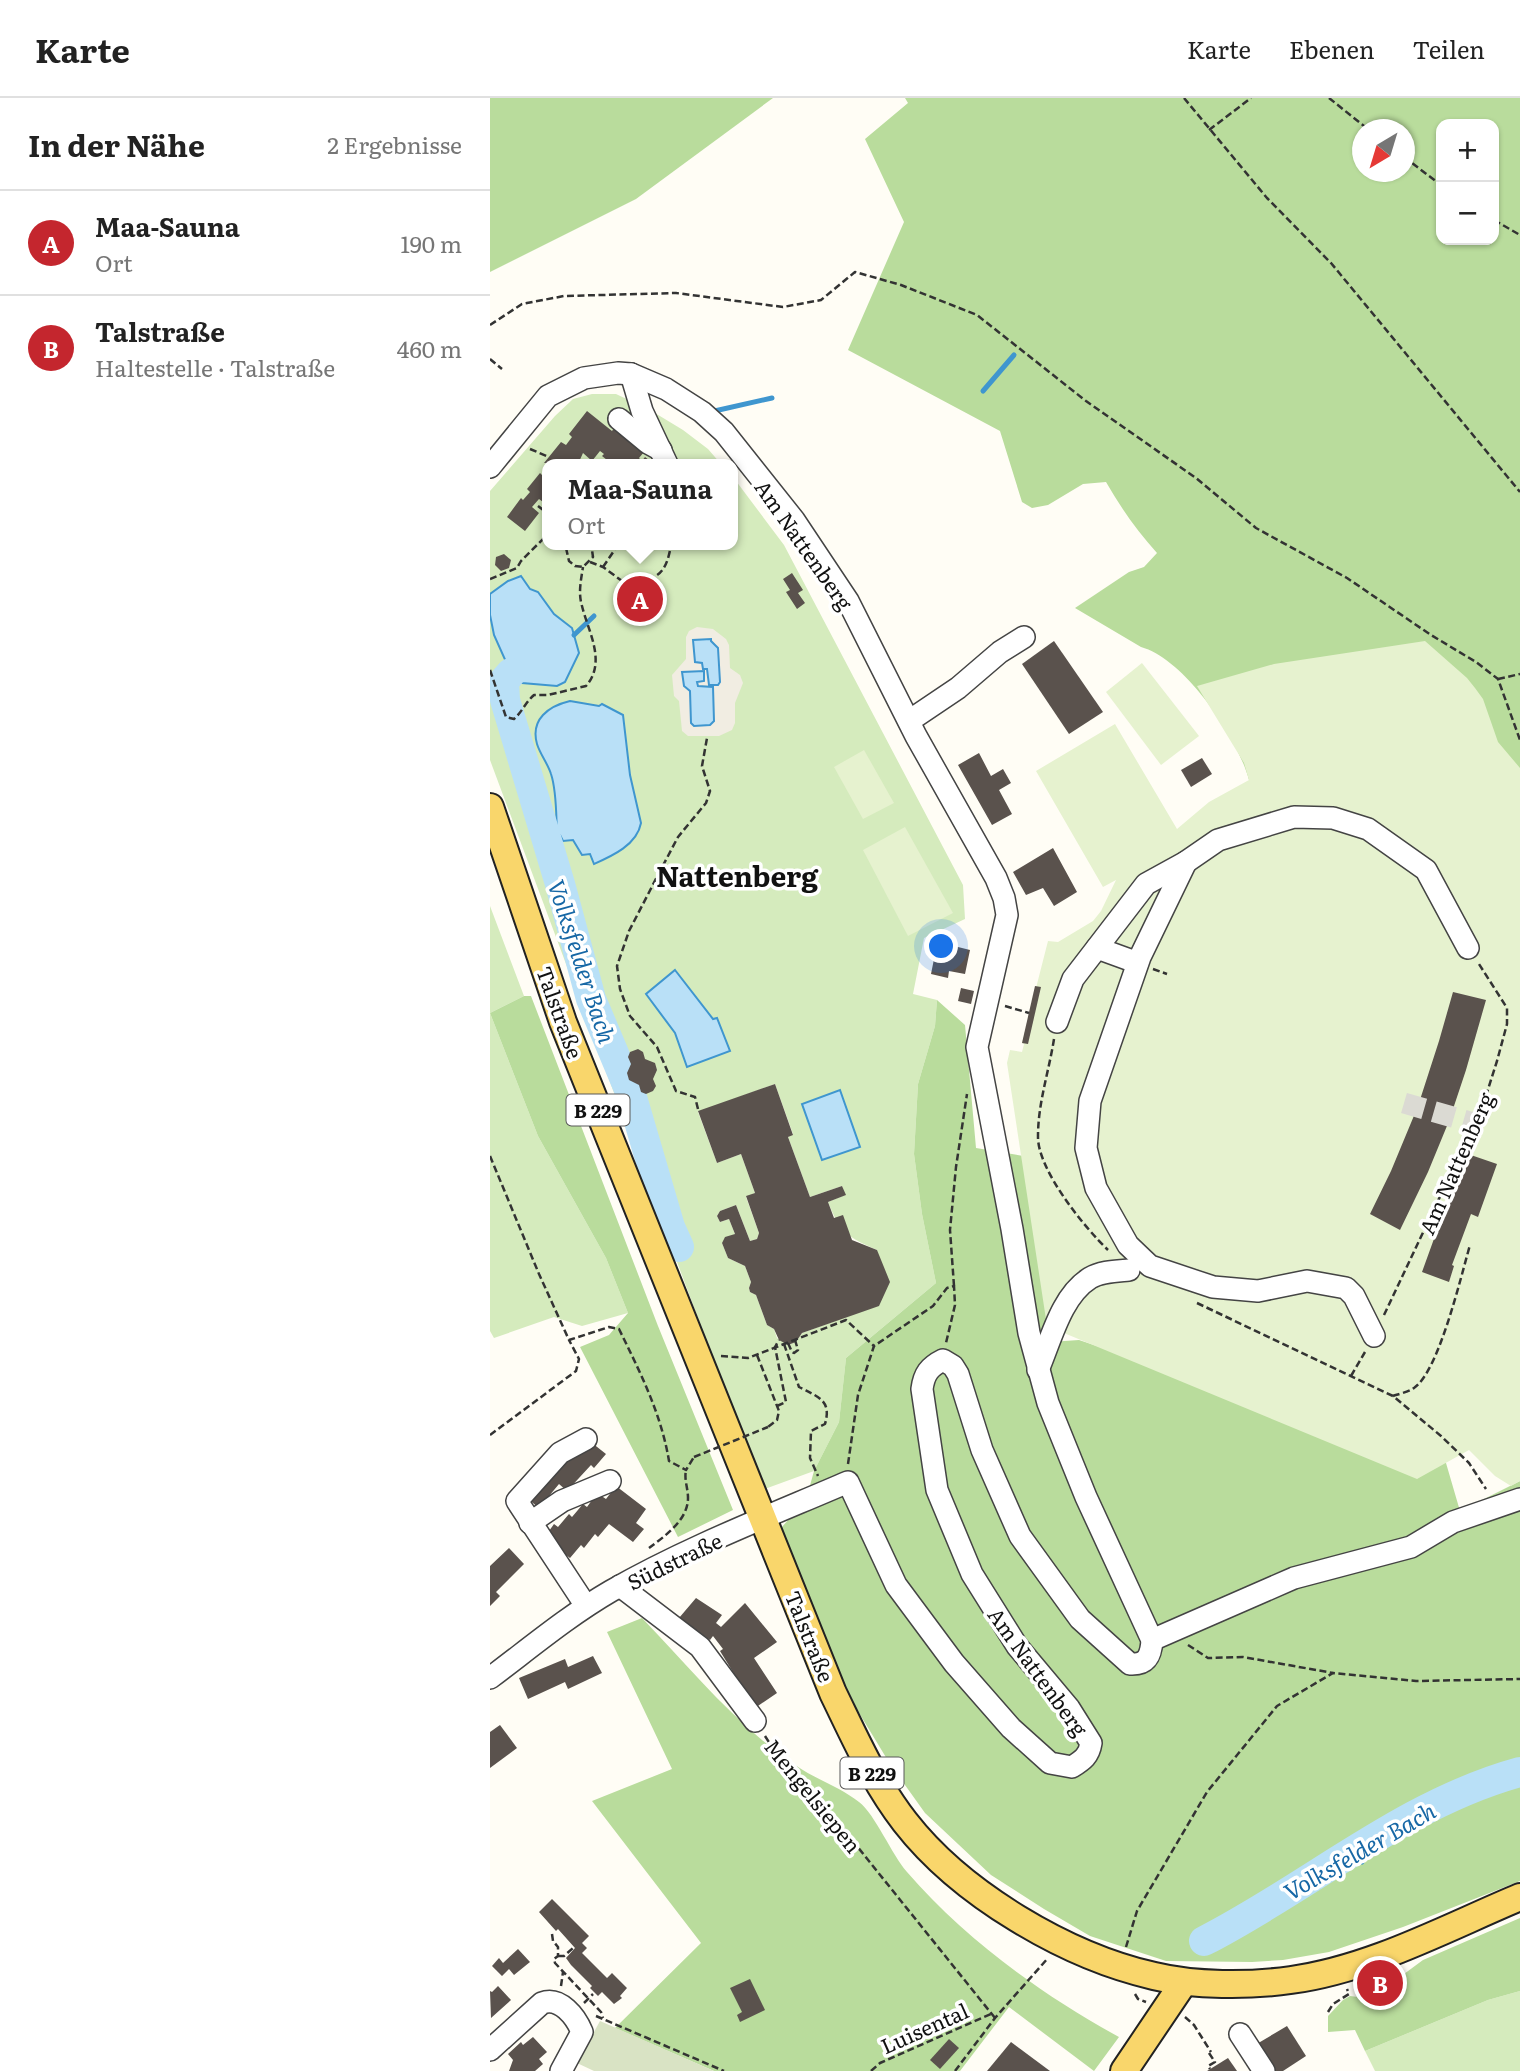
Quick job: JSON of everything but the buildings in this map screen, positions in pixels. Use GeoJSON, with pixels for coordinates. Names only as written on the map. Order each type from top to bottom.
{"type":"FeatureCollection","features":[{"type":"Feature","properties":{"kind":"main road","name":"Talstraße"},"geometry":{"type":"LineString","coordinates":[[490,807],[563,1021],[833,1693],[864,1760],[883,1791],[921,1841],[989,1901],[1061,1942],[1120,1966],[1151,1976],[1184,1982],[1291,1980],[1341,1969],[1371,1960],[1520,1898]]}},
{"type":"Feature","properties":{"kind":"main road"},"geometry":{"type":"LineString","coordinates":[[1124,2071],[1184,1982]]}},
{"type":"Feature","properties":{"kind":"street"},"geometry":{"type":"LineString","coordinates":[[631,374],[642,411],[665,458]]}},
{"type":"Feature","properties":{"kind":"street","name":"Am Nattenberg"},"geometry":{"type":"LineString","coordinates":[[490,467],[548,396],[584,378],[631,374],[666,389],[702,412],[724,432],[794,520],[848,601],[909,721],[996,878],[1004,898],[1007,915],[977,1046],[1012,1228],[1029,1334],[1048,1403],[1086,1497],[1152,1640]]}},
{"type":"Feature","properties":{"kind":"street"},"geometry":{"type":"LineString","coordinates":[[619,419],[665,458]]}},
{"type":"Feature","properties":{"kind":"street"},"geometry":{"type":"LineString","coordinates":[[909,721],[958,688],[1000,652],[1024,637]]}},
{"type":"Feature","properties":{"kind":"street"},"geometry":{"type":"LineString","coordinates":[[1057,1022],[1073,979],[1146,884],[1219,840],[1294,817],[1333,818],[1368,829],[1426,870],[1468,948]]}},
{"type":"Feature","properties":{"kind":"street"},"geometry":{"type":"LineString","coordinates":[[1186,862],[1140,957],[1090,1101],[1086,1148],[1096,1188],[1128,1245],[1150,1266],[1213,1287],[1258,1291],[1307,1281],[1346,1288],[1354,1296],[1374,1336]]}},
{"type":"Feature","properties":{"kind":"street"},"geometry":{"type":"LineString","coordinates":[[1097,948],[1130,960]]}},
{"type":"Feature","properties":{"kind":"street"},"geometry":{"type":"LineString","coordinates":[[1038,1370],[1067,1302],[1078,1288],[1092,1276],[1129,1270]]}},
{"type":"Feature","properties":{"kind":"street"},"geometry":{"type":"LineString","coordinates":[[943,1360],[953,1366],[958,1374],[982,1450],[1020,1536],[1080,1619],[1130,1664],[1139,1665],[1147,1660],[1152,1640],[1294,1578],[1411,1547],[1453,1522],[1520,1499]]}},
{"type":"Feature","properties":{"kind":"street","name":"Am Nattenberg"},"geometry":{"type":"LineString","coordinates":[[848,1482],[896,1585],[954,1663],[1011,1728],[1050,1763],[1072,1767],[1084,1760],[1090,1752],[1091,1743],[1069,1708],[1017,1646],[972,1574],[937,1490],[922,1389],[924,1375],[934,1364],[943,1360]]}},
{"type":"Feature","properties":{"kind":"street"},"geometry":{"type":"LineString","coordinates":[[586,1439],[560,1453],[517,1501],[586,1606]]}},
{"type":"Feature","properties":{"kind":"street"},"geometry":{"type":"LineString","coordinates":[[530,1523],[562,1501],[610,1481]]}},
{"type":"Feature","properties":{"kind":"street"},"geometry":{"type":"LineString","coordinates":[[764,1519],[848,1482]]}},
{"type":"Feature","properties":{"kind":"street","name":"Südstraße"},"geometry":{"type":"LineString","coordinates":[[490,1678],[551,1629],[620,1586],[698,1547],[764,1519]]}},
{"type":"Feature","properties":{"kind":"street","name":"Mengelsiepen"},"geometry":{"type":"LineString","coordinates":[[620,1586],[700,1647],[755,1721]]}},
{"type":"Feature","properties":{"kind":"street"},"geometry":{"type":"LineString","coordinates":[[490,2050],[542,2003],[558,2002],[578,2022],[582,2032],[561,2071]]}},
{"type":"Feature","properties":{"kind":"street"},"geometry":{"type":"LineString","coordinates":[[1240,2034],[1264,2071]]}},
{"type":"Feature","properties":{"kind":"path"},"geometry":{"type":"LineString","coordinates":[[1184,98],[1268,198],[1331,263],[1520,492]]}},
{"type":"Feature","properties":{"kind":"path"},"geometry":{"type":"LineString","coordinates":[[1209,130],[1251,98]]}},
{"type":"Feature","properties":{"kind":"path"},"geometry":{"type":"LineString","coordinates":[[1329,98],[1355,119]]}},
{"type":"Feature","properties":{"kind":"path"},"geometry":{"type":"LineString","coordinates":[[1415,165],[1437,182]]}},
{"type":"Feature","properties":{"kind":"path"},"geometry":{"type":"LineString","coordinates":[[1499,223],[1520,235]]}},
{"type":"Feature","properties":{"kind":"path"},"geometry":{"type":"LineString","coordinates":[[490,325],[522,304],[564,296],[676,293],[783,307],[821,300],[855,272],[901,285],[977,315],[1086,401],[1196,478],[1256,528],[1347,578],[1498,679],[1520,740]]}},
{"type":"Feature","properties":{"kind":"path"},"geometry":{"type":"LineString","coordinates":[[490,359],[502,369]]}},
{"type":"Feature","properties":{"kind":"path"},"geometry":{"type":"LineString","coordinates":[[538,506],[542,509]]}},
{"type":"Feature","properties":{"kind":"path"},"geometry":{"type":"LineString","coordinates":[[490,579],[517,568],[542,542]]}},
{"type":"Feature","properties":{"kind":"path"},"geometry":{"type":"LineString","coordinates":[[568,550],[569,561],[575,566],[583,567],[593,557],[592,550]]}},
{"type":"Feature","properties":{"kind":"path"},"geometry":{"type":"LineString","coordinates":[[603,567],[615,550]]}},
{"type":"Feature","properties":{"kind":"path"},"geometry":{"type":"LineString","coordinates":[[627,583],[648,580],[662,571],[668,564],[670,550]]}},
{"type":"Feature","properties":{"kind":"path"},"geometry":{"type":"LineString","coordinates":[[590,562],[603,567],[636,592]]}},
{"type":"Feature","properties":{"kind":"path"},"geometry":{"type":"LineString","coordinates":[[490,670],[506,717],[514,719],[523,704],[534,695],[548,695],[586,686],[596,668],[594,644],[580,594],[583,567]]}},
{"type":"Feature","properties":{"kind":"path"},"geometry":{"type":"LineString","coordinates":[[1498,679],[1520,674]]}},
{"type":"Feature","properties":{"kind":"path"},"geometry":{"type":"LineString","coordinates":[[698,1110],[695,1097],[676,1091],[657,1047],[630,1016],[620,989],[617,966],[629,931],[659,873],[683,830],[706,803],[710,791],[702,766],[707,738]]}},
{"type":"Feature","properties":{"kind":"path","name":"Am Nattenberg"},"geometry":{"type":"LineString","coordinates":[[1351,1376],[1374,1336],[1477,1124],[1507,1024],[1507,1008],[1468,948]]}},
{"type":"Feature","properties":{"kind":"path"},"geometry":{"type":"LineString","coordinates":[[989,1001],[1029,1013]]}},
{"type":"Feature","properties":{"kind":"path"},"geometry":{"type":"LineString","coordinates":[[1057,1022],[1039,1116],[1039,1153],[1050,1175],[1092,1235],[1129,1270]]}},
{"type":"Feature","properties":{"kind":"path"},"geometry":{"type":"LineString","coordinates":[[943,1360],[955,1305],[950,1230],[957,1156],[969,1084]]}},
{"type":"Feature","properties":{"kind":"path"},"geometry":{"type":"LineString","coordinates":[[490,1156],[539,1274],[579,1359],[576,1371],[490,1435]]}},
{"type":"Feature","properties":{"kind":"path"},"geometry":{"type":"LineString","coordinates":[[1393,1396],[1414,1388],[1422,1379],[1442,1342],[1470,1245]]}},
{"type":"Feature","properties":{"kind":"path"},"geometry":{"type":"LineString","coordinates":[[848,1482],[848,1458],[858,1395],[874,1346],[933,1306],[947,1288],[954,1286]]}},
{"type":"Feature","properties":{"kind":"path"},"geometry":{"type":"LineString","coordinates":[[1190,1300],[1393,1396],[1469,1463],[1498,1507]]}},
{"type":"Feature","properties":{"kind":"path"},"geometry":{"type":"LineString","coordinates":[[696,1354],[748,1358],[846,1320],[874,1346]]}},
{"type":"Feature","properties":{"kind":"path"},"geometry":{"type":"LineString","coordinates":[[569,1340],[609,1327],[619,1329],[655,1407],[664,1431],[669,1461],[686,1470]]}},
{"type":"Feature","properties":{"kind":"path"},"geometry":{"type":"LineString","coordinates":[[777,1406],[786,1402],[775,1347],[779,1340]]}},
{"type":"Feature","properties":{"kind":"path"},"geometry":{"type":"LineString","coordinates":[[786,1343],[794,1353],[798,1350],[795,1340]]}},
{"type":"Feature","properties":{"kind":"path"},"geometry":{"type":"LineString","coordinates":[[786,1343],[799,1387],[825,1403],[827,1410],[824,1424],[811,1431],[810,1443],[810,1458],[824,1492]]}},
{"type":"Feature","properties":{"kind":"path"},"geometry":{"type":"LineString","coordinates":[[643,1553],[676,1526],[687,1510],[688,1496],[684,1480],[686,1470],[694,1457],[768,1427],[777,1420],[779,1411],[757,1354]]}},
{"type":"Feature","properties":{"kind":"path"},"geometry":{"type":"LineString","coordinates":[[1184,1642],[1208,1658],[1243,1657],[1333,1673],[1416,1681],[1520,1679]]}},
{"type":"Feature","properties":{"kind":"path"},"geometry":{"type":"LineString","coordinates":[[1120,1966],[1137,1911],[1207,1792],[1278,1706],[1333,1673]]}},
{"type":"Feature","properties":{"kind":"path","name":"Mengelsiepen"},"geometry":{"type":"LineString","coordinates":[[755,1721],[781,1761],[840,1825],[995,2018]]}},
{"type":"Feature","properties":{"kind":"path"},"geometry":{"type":"LineString","coordinates":[[552,1934],[558,1947],[555,1964],[601,2012],[603,2018],[724,2071]]}},
{"type":"Feature","properties":{"kind":"path"},"geometry":{"type":"LineString","coordinates":[[955,2071],[995,2018],[1061,1942]]}},
{"type":"Feature","properties":{"kind":"path"},"geometry":{"type":"LineString","coordinates":[[558,1956],[564,1956],[573,1948]]}},
{"type":"Feature","properties":{"kind":"path"},"geometry":{"type":"LineString","coordinates":[[1134,1992],[1138,1999],[1188,2019],[1195,2025],[1215,2062],[1208,2066],[1210,2069]]}},
{"type":"Feature","properties":{"kind":"path"},"geometry":{"type":"LineString","coordinates":[[588,1998],[593,1994]]}},
{"type":"Feature","properties":{"kind":"path","name":"Luisental"},"geometry":{"type":"LineString","coordinates":[[871,2071],[880,2063],[992,2014]]}},
{"type":"Feature","properties":{"kind":"green space"},"geometry":{"type":"Polygon","coordinates":[[[490,98],[773,98],[636,199],[490,272],[490,98]]]}},
{"type":"Feature","properties":{"kind":"green space"},"geometry":{"type":"Polygon","coordinates":[[[905,98],[1520,98],[1520,991],[1249,780],[1234,743],[1222,723],[1192,683],[1175,667],[1158,654],[1141,647],[1075,608],[1129,572],[1144,567],[1157,553],[1117,501],[1106,482],[1083,484],[1048,505],[1032,508],[1022,502],[1000,431],[848,350],[904,222],[865,139],[908,103],[905,98]]]}},
{"type":"Feature","properties":{"kind":"green space"},"geometry":{"type":"Polygon","coordinates":[[[592,394],[616,394],[683,430],[717,459],[542,459],[542,550],[738,550],[738,484],[784,545],[963,885],[965,919],[924,938],[913,994],[937,1000],[935,1026],[918,1084],[914,1154],[922,1214],[936,1283],[846,1358],[839,1422],[814,1471],[762,1490],[490,760],[490,491],[573,399],[592,394]],[[775,1084],[698,1112],[717,1163],[741,1154],[755,1193],[746,1197],[759,1233],[757,1239],[750,1241],[736,1205],[720,1211],[717,1216],[720,1222],[729,1219],[735,1234],[722,1243],[728,1258],[745,1266],[751,1282],[750,1292],[756,1295],[767,1325],[774,1329],[777,1338],[788,1345],[796,1342],[802,1333],[879,1305],[877,1250],[852,1238],[837,1221],[828,1202],[845,1195],[842,1186],[810,1197],[788,1137],[793,1134],[775,1084]]]}},
{"type":"Feature","properties":{"kind":"green space"},"geometry":{"type":"Polygon","coordinates":[[[1425,641],[1475,688],[1483,699],[1498,742],[1520,768],[1520,1481],[1511,1486],[1495,1476],[1469,1450],[1417,1479],[1047,1326],[1007,1063],[1010,1050],[1022,1052],[1048,941],[1058,942],[1093,921],[1116,880],[1103,887],[1036,771],[1115,724],[1177,829],[1209,802],[1249,780],[1244,763],[1197,686],[1274,664],[1425,641]]]}},
{"type":"Feature","properties":{"kind":"green space"},"geometry":{"type":"Polygon","coordinates":[[[1142,663],[1199,736],[1161,765],[1106,692],[1142,663]]]}},
{"type":"Feature","properties":{"kind":"green space"},"geometry":{"type":"Polygon","coordinates":[[[864,750],[894,803],[863,819],[834,767],[864,750]]]}},
{"type":"Feature","properties":{"kind":"green space"},"geometry":{"type":"Polygon","coordinates":[[[905,827],[953,913],[908,936],[863,850],[905,827]]]}},
{"type":"Feature","properties":{"kind":"green space"},"geometry":{"type":"Polygon","coordinates":[[[490,906],[524,996],[490,1013],[490,906]]]}},
{"type":"Feature","properties":{"kind":"green space"},"geometry":{"type":"Polygon","coordinates":[[[524,996],[531,996],[658,1326],[733,1510],[678,1537],[580,1347],[609,1335],[628,1313],[606,1258],[538,1136],[490,1013],[524,996]]]}},
{"type":"Feature","properties":{"kind":"green space"},"geometry":{"type":"Polygon","coordinates":[[[937,1000],[965,1025],[976,1148],[1035,1158],[1050,1342],[1079,1340],[1446,1463],[1460,1511],[1520,1481],[1520,1881],[1403,1927],[1329,1952],[1252,1962],[1166,1961],[1090,1936],[991,1875],[925,1813],[890,1764],[853,1703],[781,1528],[806,1500],[814,1471],[839,1422],[846,1358],[936,1283],[922,1214],[914,1154],[918,1084],[935,1026],[937,1000]]]}},
{"type":"Feature","properties":{"kind":"green space"},"geometry":{"type":"Polygon","coordinates":[[[490,1013],[538,1136],[606,1258],[628,1313],[582,1326],[554,1317],[494,1338],[490,1331],[490,1013]]]}},
{"type":"Feature","properties":{"kind":"green space"},"geometry":{"type":"Polygon","coordinates":[[[642,1618],[753,1733],[795,1765],[859,1802],[907,1872],[979,1943],[1033,1984],[1119,2037],[1094,2071],[1009,2007],[960,2071],[714,2071],[615,2028],[701,1943],[592,1801],[672,1769],[607,1632],[642,1618]]]}},
{"type":"Feature","properties":{"kind":"green space"},"geometry":{"type":"Polygon","coordinates":[[[1520,1918],[1520,1991],[1488,2000],[1365,2051],[1355,2030],[1328,2032],[1328,2016],[1343,2000],[1350,1996],[1366,1998],[1385,1988],[1423,1960],[1520,1918]]]}},
{"type":"Feature","properties":{"kind":"green space"},"geometry":{"type":"Polygon","coordinates":[[[1520,1991],[1520,2071],[1375,2071],[1365,2051],[1488,2000],[1520,1991]]]}},
{"type":"Feature","properties":{"kind":"green space"},"geometry":{"type":"Polygon","coordinates":[[[600,2021],[714,2071],[594,2071],[577,2063],[600,2021]]]}},
{"type":"Feature","properties":{"kind":"shaded area"},"geometry":{"type":"Polygon","coordinates":[[[697,627],[713,629],[726,639],[729,645],[730,668],[740,675],[743,683],[735,703],[735,723],[732,730],[719,736],[688,736],[682,731],[679,701],[674,696],[672,675],[686,659],[686,637],[689,631],[697,627]],[[711,639],[693,641],[695,662],[703,662],[703,669],[707,669],[709,685],[718,685],[718,648],[711,639]],[[703,671],[683,672],[684,686],[690,691],[691,723],[694,726],[710,725],[714,721],[713,687],[698,686],[697,682],[704,681],[703,671]]]}},
{"type":"Feature","properties":{"kind":"water"},"geometry":{"type":"Polygon","coordinates":[[[521,576],[530,589],[538,592],[554,614],[572,628],[579,653],[565,682],[557,686],[522,683],[511,673],[494,635],[490,594],[508,581],[521,576]]]}},
{"type":"Feature","properties":{"kind":"water"},"geometry":{"type":"Polygon","coordinates":[[[711,639],[718,648],[718,685],[709,685],[707,669],[703,669],[702,663],[695,662],[693,640],[711,639]]]}},
{"type":"Feature","properties":{"kind":"water"},"geometry":{"type":"Polygon","coordinates":[[[704,671],[704,681],[697,682],[698,686],[713,687],[714,721],[710,725],[694,726],[691,723],[690,691],[684,686],[682,672],[704,671]]]}},
{"type":"Feature","properties":{"kind":"water"},"geometry":{"type":"Polygon","coordinates":[[[570,701],[599,706],[602,704],[623,715],[630,775],[641,823],[635,838],[629,844],[594,864],[590,854],[582,855],[573,840],[563,841],[560,835],[557,835],[553,781],[538,748],[536,735],[536,727],[548,710],[570,701]]]}},
{"type":"Feature","properties":{"kind":"water"},"geometry":{"type":"Polygon","coordinates":[[[675,970],[713,1019],[717,1018],[730,1051],[687,1067],[675,1033],[646,994],[675,970]]]}},
{"type":"Feature","properties":{"kind":"water"},"geometry":{"type":"Polygon","coordinates":[[[840,1090],[860,1147],[822,1160],[802,1104],[840,1090]]]}},
{"type":"Feature","properties":{"kind":"waterway"},"geometry":{"type":"LineString","coordinates":[[983,391],[1014,355]]}},
{"type":"Feature","properties":{"kind":"waterway"},"geometry":{"type":"LineString","coordinates":[[710,412],[772,398]]}},
{"type":"Feature","properties":{"kind":"waterway"},"geometry":{"type":"LineString","coordinates":[[574,635],[594,616]]}},
{"type":"Feature","properties":{"kind":"waterway","name":"Volksfelder Bach"},"geometry":{"type":"LineString","coordinates":[[511,673],[504,681],[505,700],[591,999],[631,1094],[670,1227],[679,1247]]}},
{"type":"Feature","properties":{"kind":"waterway","name":"Volksfelder Bach"},"geometry":{"type":"LineString","coordinates":[[1204,1941],[1436,1804],[1477,1786],[1520,1772]]}},
{"type":"Feature","properties":{"kind":"waterway"},"geometry":{"type":"LineString","coordinates":[[1362,1862],[1379,1836]]}},
{"type":"Feature","properties":{"kind":"tunnel"},"geometry":{"type":"LineString","coordinates":[[1404,1103],[1477,1124]]}},
{"type":"Feature","properties":{"kind":"place","name":"Maa-Sauna"},"geometry":{"type":"Point","coordinates":[640,599]}},
{"type":"Feature","properties":{"kind":"place","name":"Talstraße"},"geometry":{"type":"Point","coordinates":[1380,1983]}},
{"type":"Feature","properties":{"kind":"district","name":"Nattenberg"},"geometry":{"type":"Point","coordinates":[737,875]}}]}
